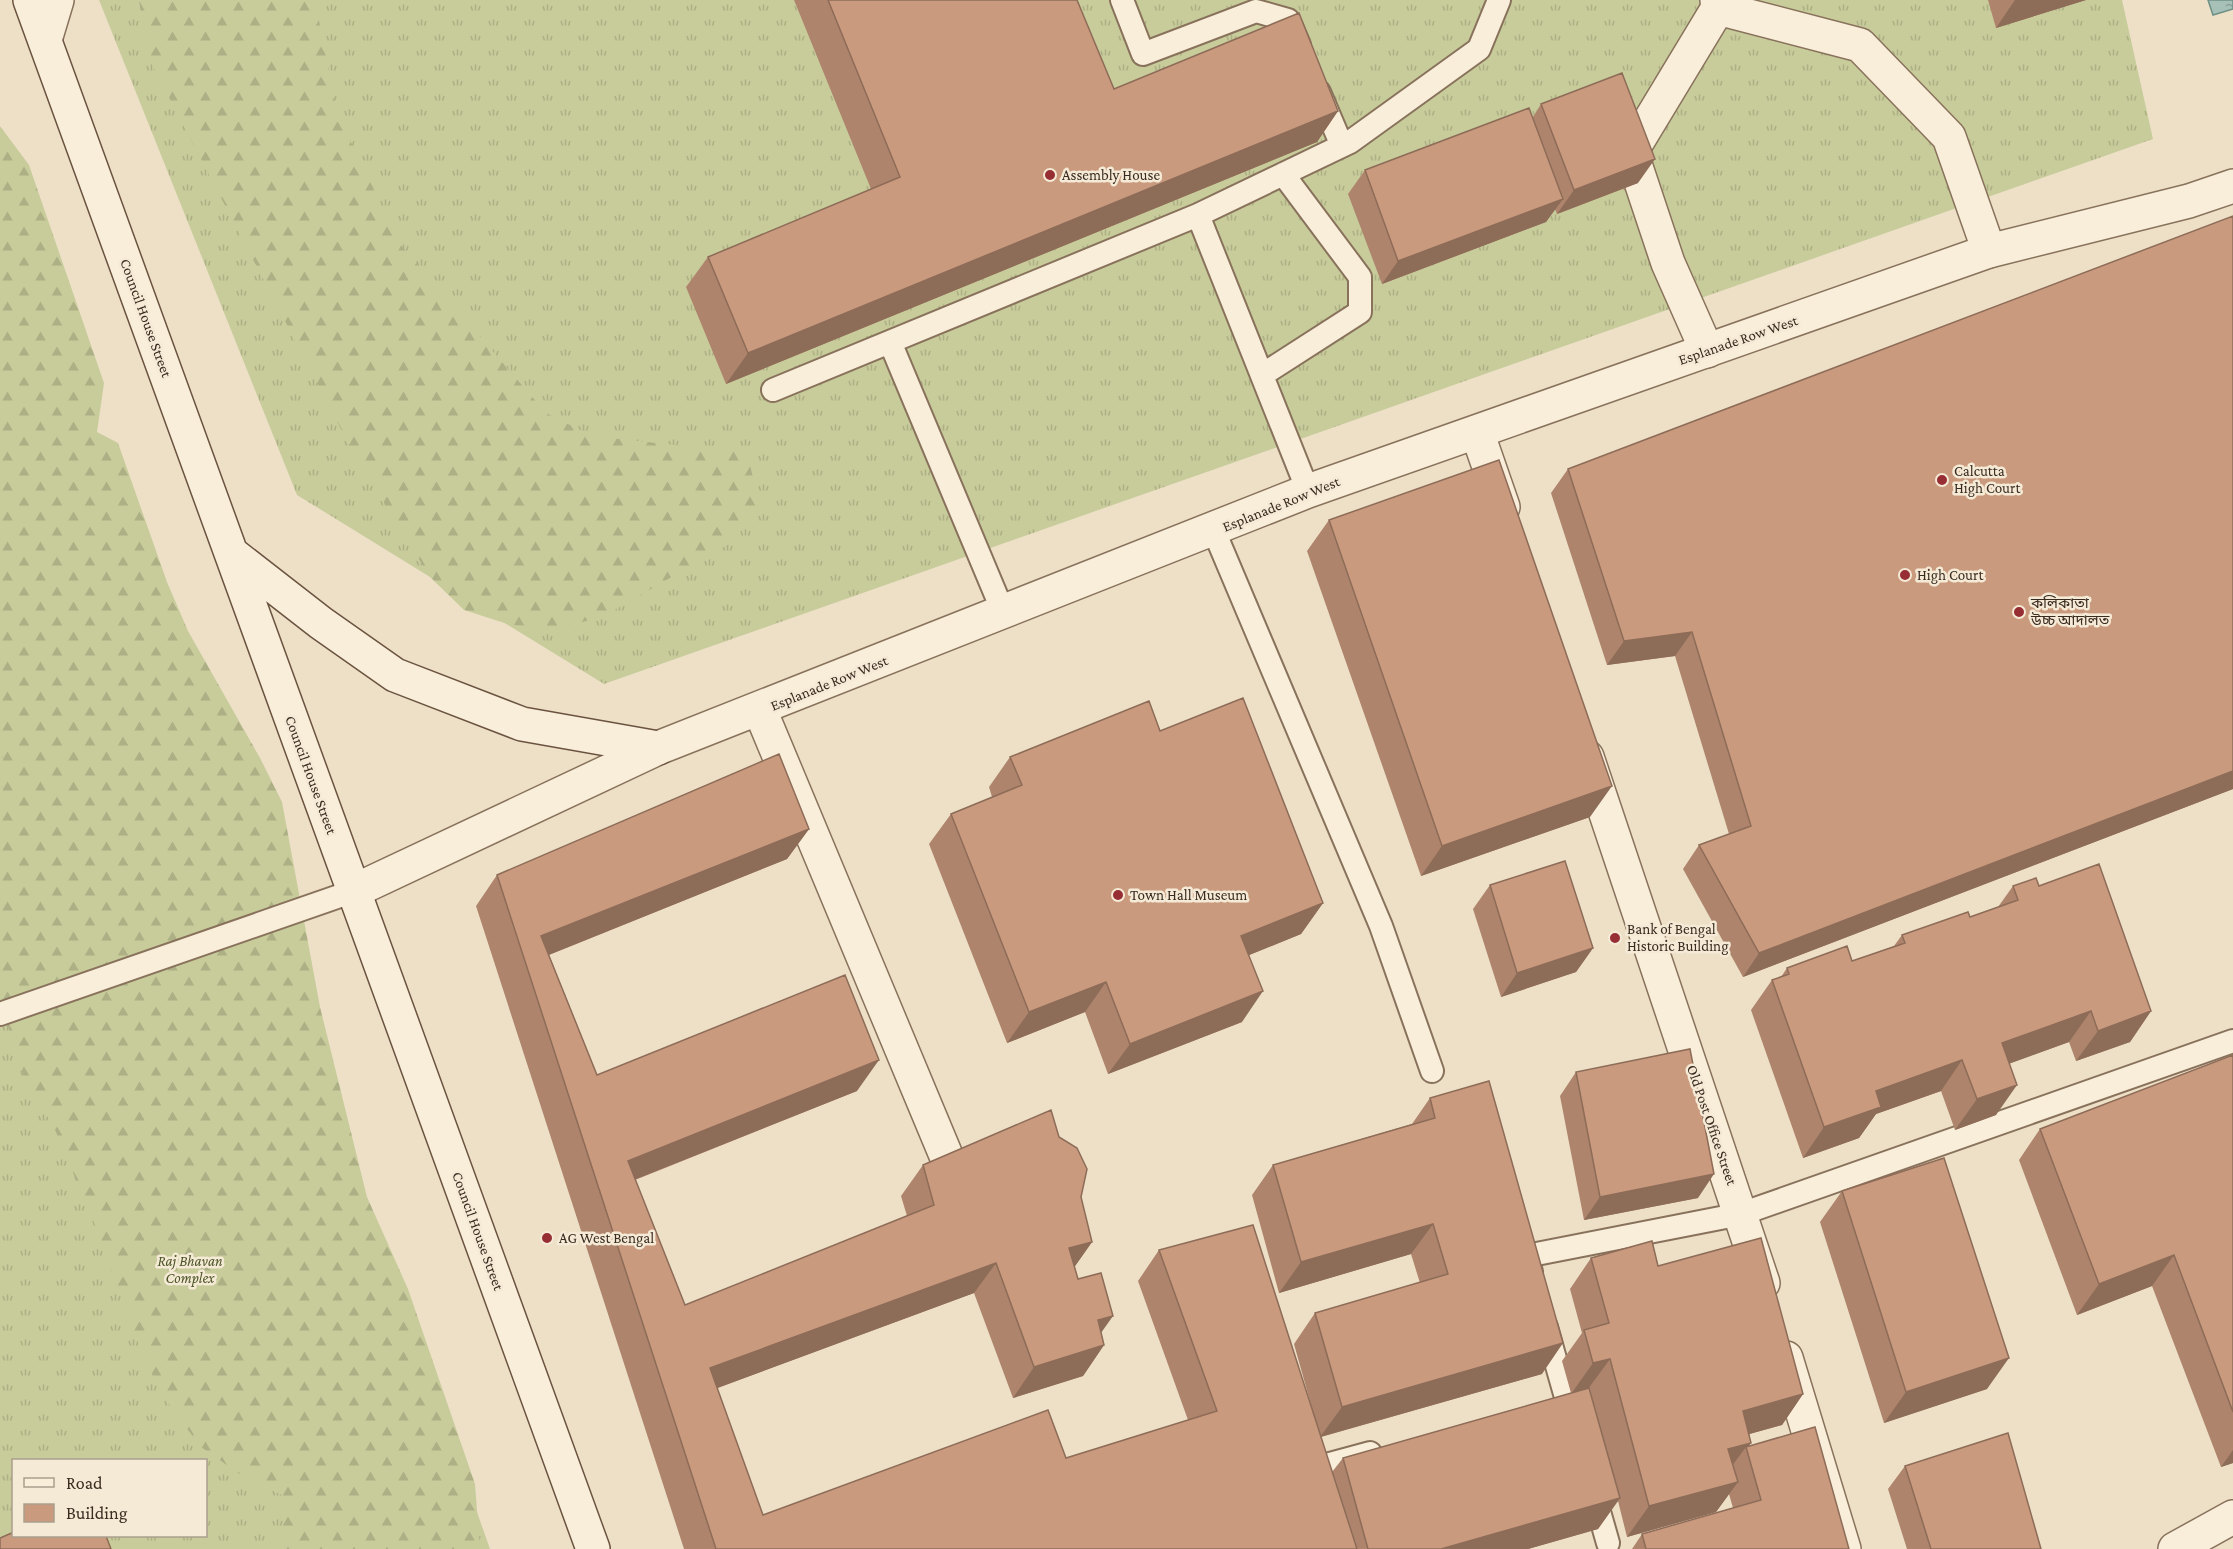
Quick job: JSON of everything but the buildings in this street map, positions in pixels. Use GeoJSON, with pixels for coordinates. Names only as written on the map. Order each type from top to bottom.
{"type":"FeatureCollection","features":[{"type":"Feature","properties":{"kind":"street","name":"Council House Street"},"geometry":{"type":"LineString","coordinates":[[30,0],[593,1549]]}},
{"type":"Feature","properties":{"kind":"street"},"geometry":{"type":"LineString","coordinates":[[45,40],[57,0]]}},
{"type":"Feature","properties":{"kind":"street"},"geometry":{"type":"LineString","coordinates":[[1707,351],[1668,263],[1630,152],[1718,4],[1860,45],[1948,137],[1989,251]]}},
{"type":"Feature","properties":{"kind":"street","name":"Esplanade Row West"},"geometry":{"type":"LineString","coordinates":[[354,891],[658,748],[1214,531],[1308,491],[1989,251],[2189,201],[2233,186]]}},
{"type":"Feature","properties":{"kind":"street"},"geometry":{"type":"LineString","coordinates":[[1477,432],[1512,534]]}},
{"type":"Feature","properties":{"kind":"street"},"geometry":{"type":"LineString","coordinates":[[231,553],[321,623],[395,675],[522,724],[658,748]]}},
{"type":"Feature","properties":{"kind":"street"},"geometry":{"type":"LineString","coordinates":[[760,710],[950,1165]]}},
{"type":"Feature","properties":{"kind":"street","name":"Old Post Office Street"},"geometry":{"type":"LineString","coordinates":[[1577,726],[1742,1214],[1844,1549]]}},
{"type":"Feature","properties":{"kind":"street"},"geometry":{"type":"LineString","coordinates":[[2175,1549],[2233,1517]]}},
{"type":"Feature","properties":{"kind":"lane"},"geometry":{"type":"LineString","coordinates":[[1122,0],[1143,54],[1256,11],[1288,20],[1342,146]]}},
{"type":"Feature","properties":{"kind":"lane"},"geometry":{"type":"LineString","coordinates":[[773,390],[1198,214],[1342,146],[1479,49],[1499,0]]}},
{"type":"Feature","properties":{"kind":"lane"},"geometry":{"type":"LineString","coordinates":[[1262,375],[1360,312],[1360,277],[1283,174]]}},
{"type":"Feature","properties":{"kind":"lane"},"geometry":{"type":"LineString","coordinates":[[1198,214],[1308,491]]}},
{"type":"Feature","properties":{"kind":"lane"},"geometry":{"type":"LineString","coordinates":[[890,342],[1004,614]]}},
{"type":"Feature","properties":{"kind":"lane"},"geometry":{"type":"LineString","coordinates":[[1214,531],[1381,926],[1432,1071]]}},
{"type":"Feature","properties":{"kind":"lane"},"geometry":{"type":"LineString","coordinates":[[0,1014],[354,891]]}},
{"type":"Feature","properties":{"kind":"lane"},"geometry":{"type":"LineString","coordinates":[[1535,1289],[1526,1256],[1742,1214],[2233,1041]]}},
{"type":"Feature","properties":{"kind":"lane"},"geometry":{"type":"LineString","coordinates":[[1542,1311],[1580,1444]]}},
{"type":"Feature","properties":{"kind":"lane"},"geometry":{"type":"LineString","coordinates":[[1545,1406],[1567,1400]]}},
{"type":"Feature","properties":{"kind":"lane"},"geometry":{"type":"LineString","coordinates":[[1311,1469],[1389,1448]]}},
{"type":"Feature","properties":{"kind":"lane"},"geometry":{"type":"LineString","coordinates":[[1589,1477],[1608,1543]]}},
{"type":"Feature","properties":{"kind":"green space"},"geometry":{"type":"Polygon","coordinates":[[[99,0],[2122,0],[2153,139],[604,684],[297,495],[99,0]]]}},
{"type":"Feature","properties":{"kind":"green space"},"geometry":{"type":"Polygon","coordinates":[[[139,0],[315,0],[337,113],[400,244],[546,413],[592,436],[747,453],[759,502],[734,541],[604,616],[560,628],[511,625],[464,610],[430,577],[355,456],[147,55],[139,0]]]}},
{"type":"Feature","properties":{"kind":"green space","name":"Raj Bhavan Complex"},"geometry":{"type":"Polygon","coordinates":[[[0,126],[29,165],[104,383],[97,432],[118,443],[167,582],[188,631],[260,758],[282,802],[320,1007],[367,1197],[408,1289],[475,1484],[480,1549],[278,1549],[288,1498],[244,1477],[201,1447],[172,1409],[146,1364],[93,1220],[53,1125],[26,1084],[0,1001],[3,745],[0,732],[0,126]]]}},
{"type":"Feature","properties":{"kind":"green space","name":"Raj Bhavan Complex"},"geometry":{"type":"Polygon","coordinates":[[[0,241],[97,432],[490,1549],[0,1549],[0,241]]]}},
{"type":"Feature","properties":{"kind":"water"},"geometry":{"type":"Polygon","coordinates":[[[2208,0],[2233,0],[2233,9],[2213,15],[2208,0]]]}},
{"type":"Feature","properties":{"kind":"place","name":"Assembly House"},"geometry":{"type":"Point","coordinates":[1050,175]}},
{"type":"Feature","properties":{"kind":"place","name":"Calcutta High Court"},"geometry":{"type":"Point","coordinates":[1942,480]}},
{"type":"Feature","properties":{"kind":"place","name":"High Court"},"geometry":{"type":"Point","coordinates":[1905,575]}},
{"type":"Feature","properties":{"kind":"place","name":"কলিকাতা উচ্চ আদালত"},"geometry":{"type":"Point","coordinates":[2019,612]}},
{"type":"Feature","properties":{"kind":"place","name":"Town Hall Museum"},"geometry":{"type":"Point","coordinates":[1118,895]}},
{"type":"Feature","properties":{"kind":"place","name":"Bank of Bengal Historic Building"},"geometry":{"type":"Point","coordinates":[1615,938]}},
{"type":"Feature","properties":{"kind":"place","name":"AG West Bengal"},"geometry":{"type":"Point","coordinates":[547,1238]}}]}
